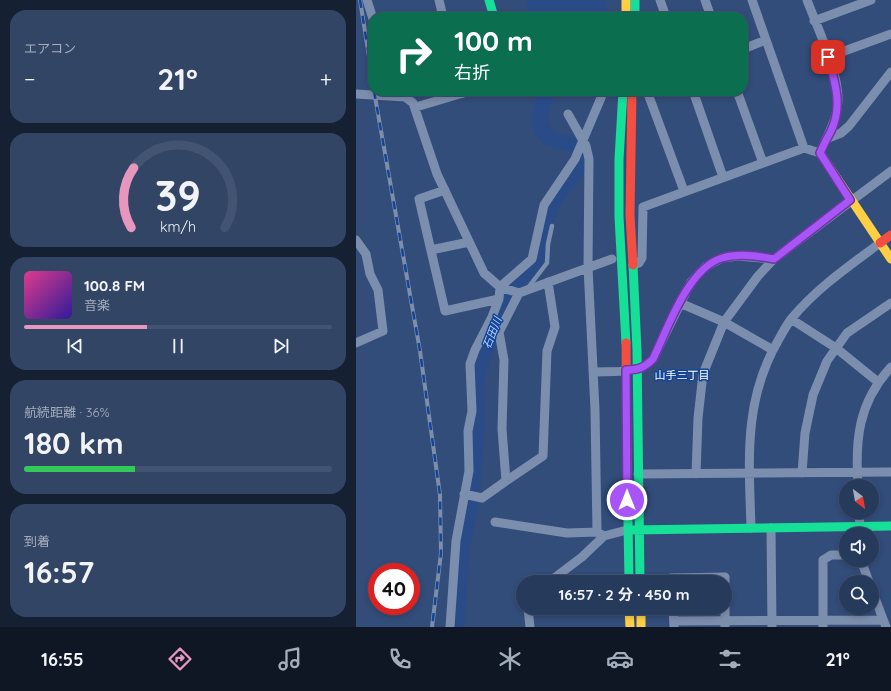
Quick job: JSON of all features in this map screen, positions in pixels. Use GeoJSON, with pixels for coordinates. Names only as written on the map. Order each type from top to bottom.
{"type":"FeatureCollection","features":[{"type":"Feature","properties":{"kind":"street"},"geometry":{"type":"LineString","coordinates":[[367,0],[371,12]]}},
{"type":"Feature","properties":{"kind":"street"},"geometry":{"type":"LineString","coordinates":[[439,0],[442,12]]}},
{"type":"Feature","properties":{"kind":"street"},"geometry":{"type":"LineString","coordinates":[[489,0],[493,12]]}},
{"type":"Feature","properties":{"kind":"street"},"geometry":{"type":"LineString","coordinates":[[626,0],[626,12]]}},
{"type":"Feature","properties":{"kind":"street"},"geometry":{"type":"LineString","coordinates":[[635,0],[635,12]]}},
{"type":"Feature","properties":{"kind":"street"},"geometry":{"type":"LineString","coordinates":[[660,0],[664,12]]}},
{"type":"Feature","properties":{"kind":"street"},"geometry":{"type":"LineString","coordinates":[[705,0],[709,12]]}},
{"type":"Feature","properties":{"kind":"street"},"geometry":{"type":"LineString","coordinates":[[752,0],[804,148]]}},
{"type":"Feature","properties":{"kind":"street"},"geometry":{"type":"LineString","coordinates":[[806,0],[828,57],[836,84],[838,99],[831,130],[820,153]]}},
{"type":"Feature","properties":{"kind":"street"},"geometry":{"type":"LineString","coordinates":[[814,21],[872,0]]}},
{"type":"Feature","properties":{"kind":"street"},"geometry":{"type":"LineString","coordinates":[[828,57],[891,34]]}},
{"type":"Feature","properties":{"kind":"street"},"geometry":{"type":"LineString","coordinates":[[748,47],[766,40]]}},
{"type":"Feature","properties":{"kind":"street"},"geometry":{"type":"LineString","coordinates":[[826,139],[841,133],[849,126],[891,72]]}},
{"type":"Feature","properties":{"kind":"street"},"geometry":{"type":"LineString","coordinates":[[356,94],[368,94]]}},
{"type":"Feature","properties":{"kind":"street"},"geometry":{"type":"LineString","coordinates":[[406,96],[416,107],[438,174],[484,273],[500,287],[522,291],[612,259]]}},
{"type":"Feature","properties":{"kind":"street"},"geometry":{"type":"LineString","coordinates":[[416,107],[452,96]]}},
{"type":"Feature","properties":{"kind":"street"},"geometry":{"type":"LineString","coordinates":[[450,627],[456,540],[469,471],[468,431],[472,410],[470,364],[475,350],[492,317],[499,299],[500,287],[532,259],[544,205],[575,159],[584,142],[602,96]]}},
{"type":"Feature","properties":{"kind":"street"},"geometry":{"type":"LineString","coordinates":[[623,96],[619,159],[619,217],[626,370],[629,575]]}},
{"type":"Feature","properties":{"kind":"street"},"geometry":{"type":"LineString","coordinates":[[632,96],[630,179],[637,370],[640,575]]}},
{"type":"Feature","properties":{"kind":"street"},"geometry":{"type":"LineString","coordinates":[[648,96],[684,192]]}},
{"type":"Feature","properties":{"kind":"street"},"geometry":{"type":"LineString","coordinates":[[694,96],[723,177]]}},
{"type":"Feature","properties":{"kind":"street"},"geometry":{"type":"LineString","coordinates":[[739,96],[763,163]]}},
{"type":"Feature","properties":{"kind":"street"},"geometry":{"type":"LineString","coordinates":[[558,575],[582,557],[601,534],[588,267],[589,159],[584,142],[568,114]]}},
{"type":"Feature","properties":{"kind":"street"},"geometry":{"type":"LineString","coordinates":[[633,265],[639,263],[642,258],[643,207],[804,148],[820,153],[850,200],[891,259]]}},
{"type":"Feature","properties":{"kind":"street"},"geometry":{"type":"LineString","coordinates":[[696,474],[698,418],[703,374],[724,322],[758,276],[774,259],[850,200],[891,171]]}},
{"type":"Feature","properties":{"kind":"street"},"geometry":{"type":"LineString","coordinates":[[445,190],[419,198],[445,312],[499,299]]}},
{"type":"Feature","properties":{"kind":"street"},"geometry":{"type":"LineString","coordinates":[[751,528],[749,474],[751,414],[758,386],[773,350],[791,319],[830,280],[891,236]]}},
{"type":"Feature","properties":{"kind":"street"},"geometry":{"type":"LineString","coordinates":[[356,240],[366,254],[370,274],[378,290],[383,332],[356,343]]}},
{"type":"Feature","properties":{"kind":"street"},"geometry":{"type":"LineString","coordinates":[[431,250],[469,242]]}},
{"type":"Feature","properties":{"kind":"street"},"geometry":{"type":"LineString","coordinates":[[593,372],[637,370],[646,366],[653,359],[693,279],[705,267],[722,258],[746,256],[774,259]]}},
{"type":"Feature","properties":{"kind":"street"},"geometry":{"type":"LineString","coordinates":[[464,494],[482,498],[543,456],[547,351],[555,326],[548,282]]}},
{"type":"Feature","properties":{"kind":"street"},"geometry":{"type":"LineString","coordinates":[[499,332],[522,291]]}},
{"type":"Feature","properties":{"kind":"street"},"geometry":{"type":"LineString","coordinates":[[680,303],[724,322],[773,350]]}},
{"type":"Feature","properties":{"kind":"street"},"geometry":{"type":"LineString","coordinates":[[802,473],[805,433],[813,395],[827,361],[847,333],[891,303]]}},
{"type":"Feature","properties":{"kind":"street"},"geometry":{"type":"LineString","coordinates":[[492,317],[499,332],[504,360],[502,429],[506,481]]}},
{"type":"Feature","properties":{"kind":"street"},"geometry":{"type":"LineString","coordinates":[[791,319],[836,348],[878,382]]}},
{"type":"Feature","properties":{"kind":"street"},"geometry":{"type":"LineString","coordinates":[[858,479],[856,442],[861,420],[878,382],[891,368]]}},
{"type":"Feature","properties":{"kind":"street"},"geometry":{"type":"LineString","coordinates":[[638,474],[891,472]]}},
{"type":"Feature","properties":{"kind":"street"},"geometry":{"type":"LineString","coordinates":[[859,519],[860,527],[891,526]]}},
{"type":"Feature","properties":{"kind":"street"},"geometry":{"type":"LineString","coordinates":[[495,522],[567,533],[601,534],[627,530],[839,527]]}},
{"type":"Feature","properties":{"kind":"street"},"geometry":{"type":"LineString","coordinates":[[771,528],[772,623]]}},
{"type":"Feature","properties":{"kind":"street"},"geometry":{"type":"LineString","coordinates":[[823,623],[823,560],[831,555],[839,555]]}},
{"type":"Feature","properties":{"kind":"street"},"geometry":{"type":"LineString","coordinates":[[674,624],[885,623],[879,608]]}},
{"type":"Feature","properties":{"kind":"street"},"geometry":{"type":"LineString","coordinates":[[529,615],[530,627]]}},
{"type":"Feature","properties":{"kind":"street"},"geometry":{"type":"LineString","coordinates":[[629,615],[630,627]]}},
{"type":"Feature","properties":{"kind":"street"},"geometry":{"type":"LineString","coordinates":[[640,615],[641,627]]}},
{"type":"Feature","properties":{"kind":"lane"},"geometry":{"type":"LineString","coordinates":[[522,291],[547,263],[548,244],[552,226]]}},
{"type":"Feature","properties":{"kind":"water"},"geometry":{"type":"Polygon","coordinates":[[[526,0],[604,0],[609,12],[529,12],[526,0]]]}},
{"type":"Feature","properties":{"kind":"waterway","name":"石田川"},"geometry":{"type":"LineString","coordinates":[[456,627],[462,550],[471,500],[477,427],[476,380],[488,338],[514,283],[537,264],[543,226],[554,201],[582,161],[580,146],[551,139],[543,131],[539,120],[546,96]]}},
{"type":"Feature","properties":{"kind":"railway"},"geometry":{"type":"LineString","coordinates":[[360,0],[368,50]]}},
{"type":"Feature","properties":{"kind":"railway"},"geometry":{"type":"LineString","coordinates":[[375,96],[420,351],[440,495],[441,553],[432,627]]}},
{"type":"Feature","properties":{"kind":"traffic: fast"},"geometry":{"type":"LineString","coordinates":[[489,0],[493,12]]}},
{"type":"Feature","properties":{"kind":"traffic: fast"},"geometry":{"type":"LineString","coordinates":[[635,0],[635,12]]}},
{"type":"Feature","properties":{"kind":"traffic: fast"},"geometry":{"type":"LineString","coordinates":[[623,96],[619,159],[619,217],[626,343]]}},
{"type":"Feature","properties":{"kind":"traffic: fast"},"geometry":{"type":"LineString","coordinates":[[633,265],[637,350],[640,575]]}},
{"type":"Feature","properties":{"kind":"traffic: fast"},"geometry":{"type":"LineString","coordinates":[[627,462],[629,575]]}},
{"type":"Feature","properties":{"kind":"traffic: fast"},"geometry":{"type":"LineString","coordinates":[[631,530],[891,526]]}},
{"type":"Feature","properties":{"kind":"traffic: slow"},"geometry":{"type":"LineString","coordinates":[[626,0],[626,12]]}},
{"type":"Feature","properties":{"kind":"traffic: slow"},"geometry":{"type":"LineString","coordinates":[[820,153],[891,259]]}},
{"type":"Feature","properties":{"kind":"traffic: slow"},"geometry":{"type":"LineString","coordinates":[[629,615],[630,627]]}},
{"type":"Feature","properties":{"kind":"traffic: slow"},"geometry":{"type":"LineString","coordinates":[[641,615],[641,627]]}},
{"type":"Feature","properties":{"kind":"traffic: jam"},"geometry":{"type":"LineString","coordinates":[[632,96],[630,215],[633,265]]}},
{"type":"Feature","properties":{"kind":"traffic: jam"},"geometry":{"type":"LineString","coordinates":[[880,243],[891,235]]}},
{"type":"Feature","properties":{"kind":"traffic: jam"},"geometry":{"type":"LineString","coordinates":[[626,343],[627,462]]}},
{"type":"Feature","properties":{"kind":"district","name":"山手三丁目"},"geometry":{"type":"Point","coordinates":[682,375]}},
{"type":"Feature","properties":{"kind":"route"},"geometry":{"type":"LineString","coordinates":[[627,500],[626,370],[637,370],[646,366],[653,359],[693,279],[705,267],[722,258],[753,256],[774,259],[850,200],[820,153],[831,130],[838,99],[836,84],[828,57]]}}]}
